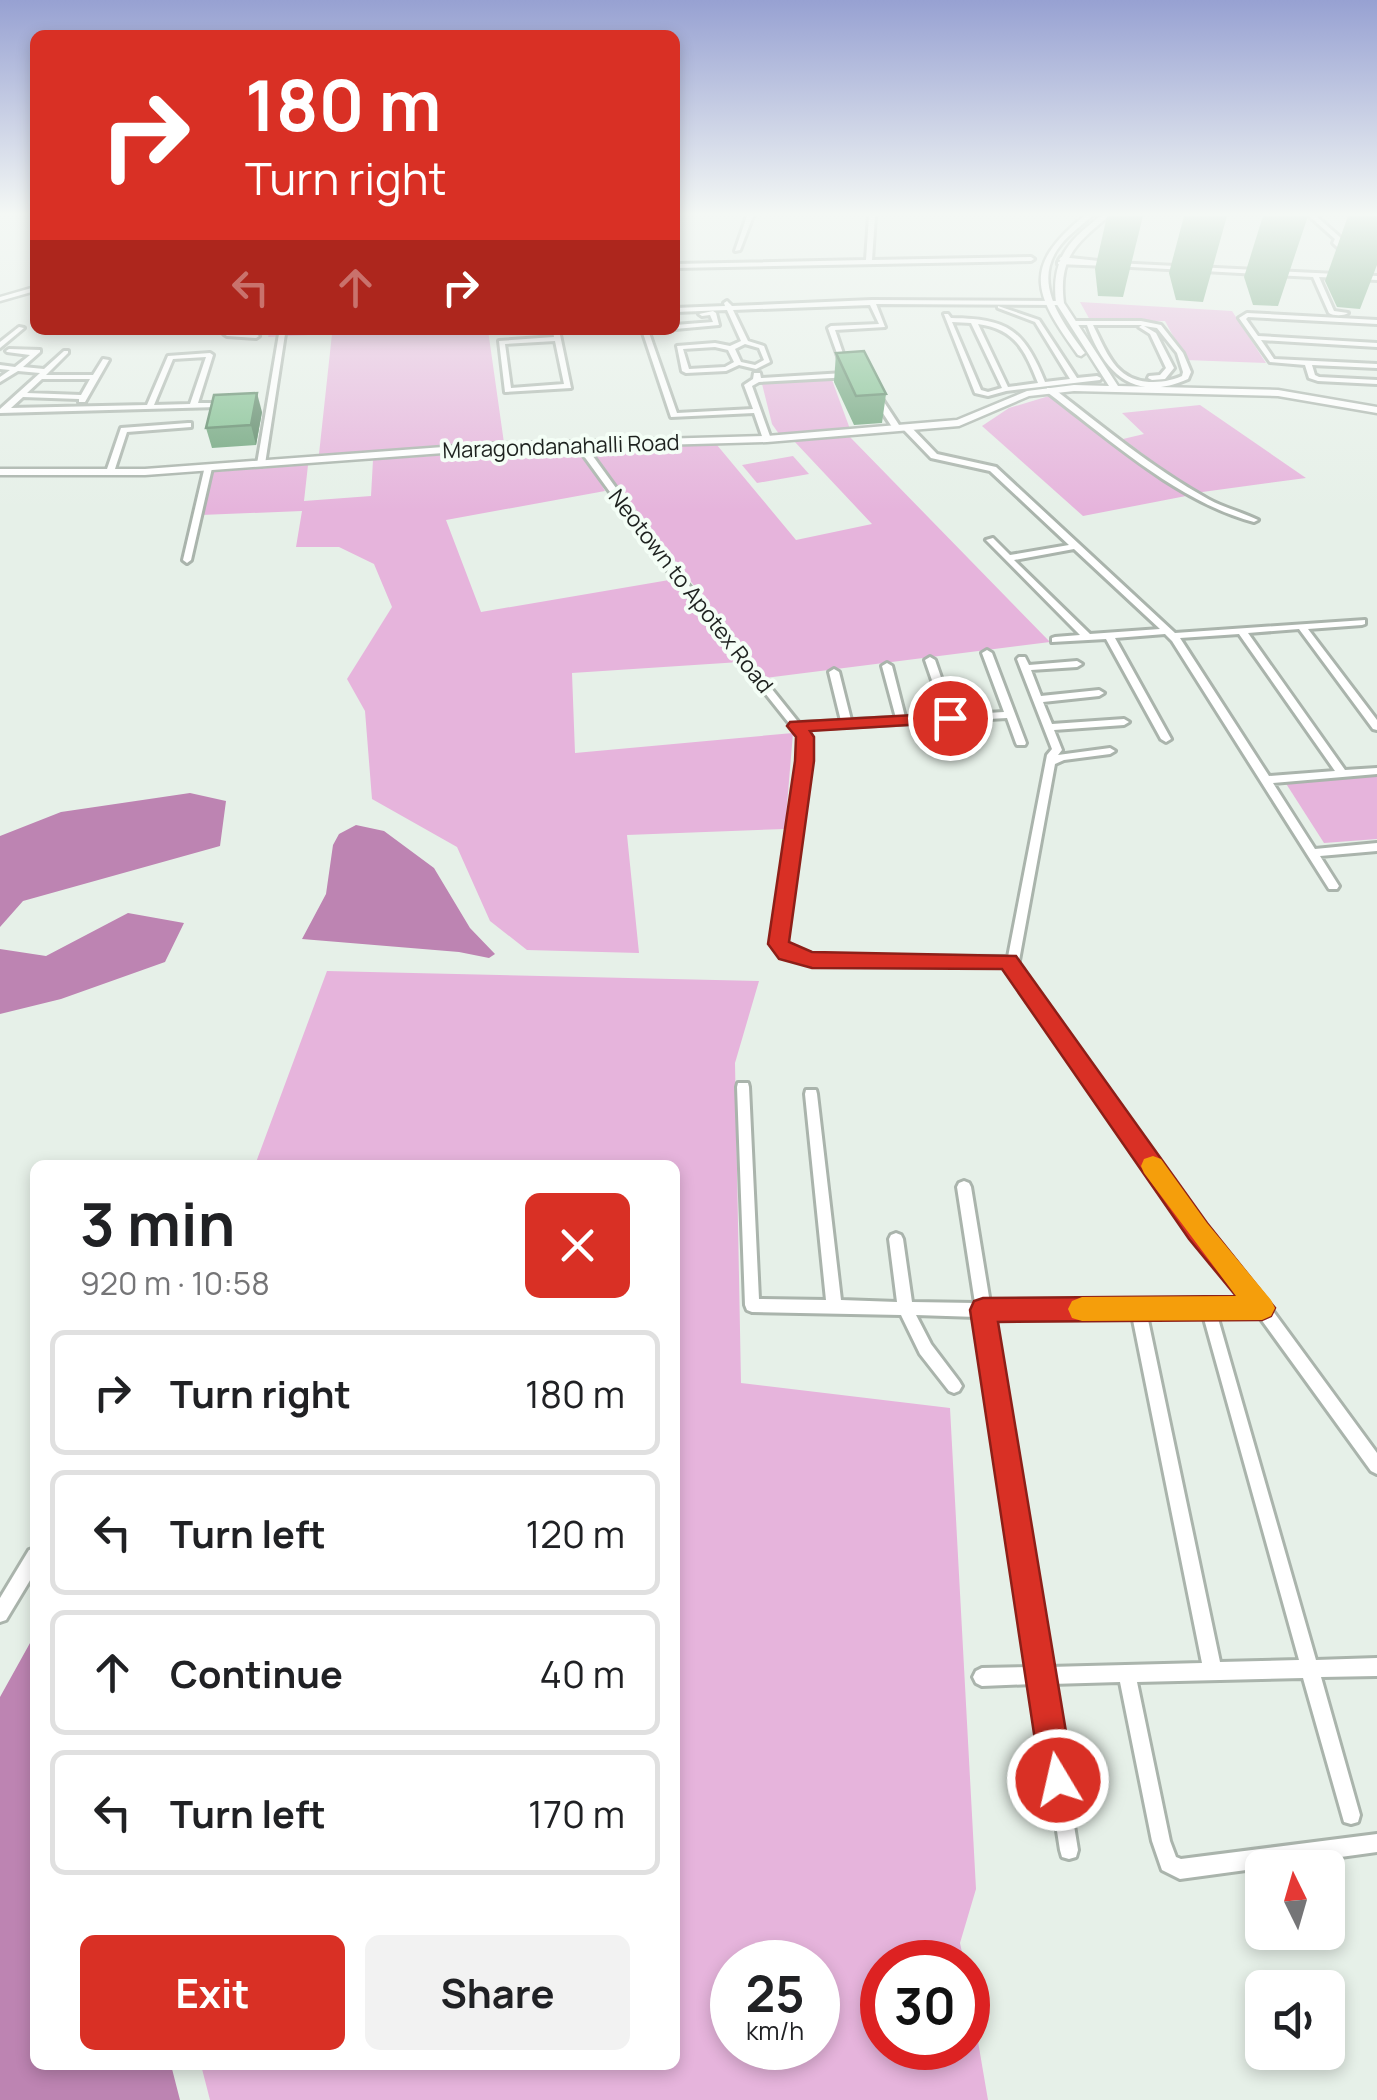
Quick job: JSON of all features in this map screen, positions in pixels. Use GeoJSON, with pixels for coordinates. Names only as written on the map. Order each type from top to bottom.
{"type":"FeatureCollection","features":[{"type":"Feature","properties":{"kind":"street"},"geometry":{"type":"LineString","coordinates":[[714,314],[722,325],[738,326]]}},
{"type":"Feature","properties":{"kind":"street"},"geometry":{"type":"LineString","coordinates":[[732,314],[745,342]]}},
{"type":"Feature","properties":{"kind":"street"},"geometry":{"type":"LineString","coordinates":[[767,438],[748,385],[758,380],[848,374],[831,328],[884,326],[878,314]]}},
{"type":"Feature","properties":{"kind":"street"},"geometry":{"type":"LineString","coordinates":[[946,314],[978,392],[988,394],[1074,380],[1101,383]]}},
{"type":"Feature","properties":{"kind":"street"},"geometry":{"type":"LineString","coordinates":[[1019,314],[1037,321],[1074,380]]}},
{"type":"Feature","properties":{"kind":"street"},"geometry":{"type":"LineString","coordinates":[[1054,314],[1101,383]]}},
{"type":"Feature","properties":{"kind":"street"},"geometry":{"type":"LineString","coordinates":[[1067,314],[1101,383]]}},
{"type":"Feature","properties":{"kind":"street"},"geometry":{"type":"LineString","coordinates":[[1340,314],[1377,319]]}},
{"type":"Feature","properties":{"kind":"street"},"geometry":{"type":"LineString","coordinates":[[1377,319],[1243,316],[1272,361],[1377,366]]}},
{"type":"Feature","properties":{"kind":"street"},"geometry":{"type":"LineString","coordinates":[[948,320],[986,320],[1013,330],[1034,359],[1046,386],[1139,457],[1226,513],[1254,520]]}},
{"type":"Feature","properties":{"kind":"street"},"geometry":{"type":"LineString","coordinates":[[973,320],[1006,389]]}},
{"type":"Feature","properties":{"kind":"street"},"geometry":{"type":"LineString","coordinates":[[1074,325],[1141,322],[1159,326],[1180,353],[1187,372],[1184,378],[1158,384],[1125,380],[1114,371],[1095,326]]}},
{"type":"Feature","properties":{"kind":"street"},"geometry":{"type":"LineString","coordinates":[[672,335],[717,333],[722,325]]}},
{"type":"Feature","properties":{"kind":"street"},"geometry":{"type":"LineString","coordinates":[[1074,325],[1132,326],[1150,331],[1170,371],[1150,379],[1127,374],[1095,326]]}},
{"type":"Feature","properties":{"kind":"street"},"geometry":{"type":"LineString","coordinates":[[0,346],[21,328]]}},
{"type":"Feature","properties":{"kind":"street"},"geometry":{"type":"LineString","coordinates":[[231,335],[256,336]]}},
{"type":"Feature","properties":{"kind":"street"},"geometry":{"type":"LineString","coordinates":[[261,464],[282,335]]}},
{"type":"Feature","properties":{"kind":"street"},"geometry":{"type":"LineString","coordinates":[[556,335],[568,386],[508,390],[501,342],[556,335]]}},
{"type":"Feature","properties":{"kind":"street"},"geometry":{"type":"LineString","coordinates":[[647,335],[674,415],[757,411]]}},
{"type":"Feature","properties":{"kind":"street"},"geometry":{"type":"LineString","coordinates":[[1255,338],[1377,345]]}},
{"type":"Feature","properties":{"kind":"street"},"geometry":{"type":"LineString","coordinates":[[745,342],[762,347],[768,361],[756,367],[738,363],[726,369],[686,371],[679,347],[732,348],[745,342]]}},
{"type":"Feature","properties":{"kind":"street"},"geometry":{"type":"LineString","coordinates":[[732,348],[738,363]]}},
{"type":"Feature","properties":{"kind":"street"},"geometry":{"type":"LineString","coordinates":[[0,380],[36,352],[10,352]]}},
{"type":"Feature","properties":{"kind":"street"},"geometry":{"type":"LineString","coordinates":[[2,411],[66,352]]}},
{"type":"Feature","properties":{"kind":"street"},"geometry":{"type":"LineString","coordinates":[[150,408],[170,357],[210,355],[193,406]]}},
{"type":"Feature","properties":{"kind":"street"},"geometry":{"type":"LineString","coordinates":[[76,411],[105,360]]}},
{"type":"Feature","properties":{"kind":"street"},"geometry":{"type":"LineString","coordinates":[[1308,363],[1312,376],[1318,379],[1377,382]]}},
{"type":"Feature","properties":{"kind":"street"},"geometry":{"type":"LineString","coordinates":[[0,367],[96,377]]}},
{"type":"Feature","properties":{"kind":"street"},"geometry":{"type":"LineString","coordinates":[[756,367],[758,380]]}},
{"type":"Feature","properties":{"kind":"street","name":"Maragondanahalli Road"},"geometry":{"type":"LineString","coordinates":[[0,472],[208,468],[579,443],[767,438],[902,428],[972,421],[1046,386],[1101,383],[1278,393],[1377,410]]}},
{"type":"Feature","properties":{"kind":"street"},"geometry":{"type":"LineString","coordinates":[[21,395],[84,397]]}},
{"type":"Feature","properties":{"kind":"street"},"geometry":{"type":"LineString","coordinates":[[879,401],[934,456],[993,469],[1170,634],[1332,886]]}},
{"type":"Feature","properties":{"kind":"street"},"geometry":{"type":"LineString","coordinates":[[2,411],[218,405]]}},
{"type":"Feature","properties":{"kind":"street"},"geometry":{"type":"LineString","coordinates":[[110,472],[124,430],[188,425]]}},
{"type":"Feature","properties":{"kind":"street","name":"Neotown to Apotex Road"},"geometry":{"type":"LineString","coordinates":[[579,443],[663,559],[801,731]]}},
{"type":"Feature","properties":{"kind":"street"},"geometry":{"type":"LineString","coordinates":[[187,560],[208,468]]}},
{"type":"Feature","properties":{"kind":"street"},"geometry":{"type":"LineString","coordinates":[[990,540],[1088,637]]}},
{"type":"Feature","properties":{"kind":"street"},"geometry":{"type":"LineString","coordinates":[[1009,558],[1076,546]]}},
{"type":"Feature","properties":{"kind":"street"},"geometry":{"type":"LineString","coordinates":[[1055,640],[1362,622]]}},
{"type":"Feature","properties":{"kind":"street"},"geometry":{"type":"LineString","coordinates":[[1302,626],[1377,726]]}},
{"type":"Feature","properties":{"kind":"street"},"geometry":{"type":"LineString","coordinates":[[1242,630],[1342,774]]}},
{"type":"Feature","properties":{"kind":"street"},"geometry":{"type":"LineString","coordinates":[[1109,636],[1166,739]]}},
{"type":"Feature","properties":{"kind":"street"},"geometry":{"type":"LineString","coordinates":[[987,653],[1021,743]]}},
{"type":"Feature","properties":{"kind":"street"},"geometry":{"type":"LineString","coordinates":[[930,660],[950,718]]}},
{"type":"Feature","properties":{"kind":"street"},"geometry":{"type":"LineString","coordinates":[[1077,664],[1024,664],[1057,750],[1051,762],[1010,964],[1198,1231],[1262,1308],[1377,1466]]}},
{"type":"Feature","properties":{"kind":"street"},"geometry":{"type":"LineString","coordinates":[[887,666],[901,720]]}},
{"type":"Feature","properties":{"kind":"street"},"geometry":{"type":"LineString","coordinates":[[834,672],[847,723]]}},
{"type":"Feature","properties":{"kind":"street"},"geometry":{"type":"LineString","coordinates":[[1039,699],[1099,693]]}},
{"type":"Feature","properties":{"kind":"street"},"geometry":{"type":"LineString","coordinates":[[1010,715],[847,723],[801,731],[793,852],[778,944],[787,954],[812,960],[1010,964]]}},
{"type":"Feature","properties":{"kind":"street"},"geometry":{"type":"LineString","coordinates":[[1049,727],[1124,722]]}},
{"type":"Feature","properties":{"kind":"street"},"geometry":{"type":"LineString","coordinates":[[1051,762],[1072,755],[1110,751]]}},
{"type":"Feature","properties":{"kind":"street"},"geometry":{"type":"LineString","coordinates":[[1266,780],[1377,772]]}},
{"type":"Feature","properties":{"kind":"street"},"geometry":{"type":"LineString","coordinates":[[1312,853],[1377,847]]}},
{"type":"Feature","properties":{"kind":"street"},"geometry":{"type":"LineString","coordinates":[[743,1086],[752,1305],[983,1310],[1262,1308]]}},
{"type":"Feature","properties":{"kind":"street"},"geometry":{"type":"LineString","coordinates":[[811,1094],[834,1307]]}},
{"type":"Feature","properties":{"kind":"street"},"geometry":{"type":"LineString","coordinates":[[964,1187],[1069,1850]]}},
{"type":"Feature","properties":{"kind":"street"},"geometry":{"type":"LineString","coordinates":[[896,1239],[902,1308],[919,1343],[954,1386]]}},
{"type":"Feature","properties":{"kind":"street"},"geometry":{"type":"LineString","coordinates":[[1208,1308],[1351,1815]]}},
{"type":"Feature","properties":{"kind":"street"},"geometry":{"type":"LineString","coordinates":[[1138,1309],[1213,1672]]}},
{"type":"Feature","properties":{"kind":"street"},"geometry":{"type":"LineString","coordinates":[[0,1614],[30,1564]]}},
{"type":"Feature","properties":{"kind":"street"},"geometry":{"type":"LineString","coordinates":[[982,1677],[1377,1667]]}},
{"type":"Feature","properties":{"kind":"street"},"geometry":{"type":"LineString","coordinates":[[1127,1675],[1160,1841],[1169,1863],[1180,1869],[1377,1843]]}},
{"type":"Feature","properties":{"kind":"shaded area"},"geometry":{"type":"Polygon","coordinates":[[[1087,314],[1234,314],[1266,363],[1186,360],[1165,321],[1091,322],[1087,314]]]}},
{"type":"Feature","properties":{"kind":"shaded area"},"geometry":{"type":"Polygon","coordinates":[[[332,335],[489,335],[504,443],[319,454],[332,335]]]}},
{"type":"Feature","properties":{"kind":"shaded area"},"geometry":{"type":"Polygon","coordinates":[[[832,380],[850,429],[779,434],[772,424],[762,384],[832,380]]]}},
{"type":"Feature","properties":{"kind":"shaded area"},"geometry":{"type":"Polygon","coordinates":[[[1049,396],[1186,496],[1083,516],[982,426],[1009,408],[1049,396]]]}},
{"type":"Feature","properties":{"kind":"shaded area"},"geometry":{"type":"Polygon","coordinates":[[[1200,405],[1306,478],[1195,493],[1123,439],[1144,434],[1122,413],[1200,405]]]}},
{"type":"Feature","properties":{"kind":"shaded area"},"geometry":{"type":"Polygon","coordinates":[[[850,437],[1050,642],[765,678],[587,446],[717,445],[796,540],[872,524],[794,441],[850,437]]]}},
{"type":"Feature","properties":{"kind":"shaded area"},"geometry":{"type":"Polygon","coordinates":[[[579,446],[605,491],[446,520],[481,612],[675,579],[740,662],[572,673],[575,753],[793,733],[785,829],[627,835],[639,953],[527,950],[490,921],[457,847],[372,799],[365,711],[347,679],[392,607],[374,564],[339,547],[296,547],[302,511],[201,515],[211,472],[308,465],[304,501],[371,496],[373,460],[579,446]]]}},
{"type":"Feature","properties":{"kind":"shaded area"},"geometry":{"type":"Polygon","coordinates":[[[793,456],[809,474],[757,483],[742,465],[793,456]]]}},
{"type":"Feature","properties":{"kind":"shaded area"},"geometry":{"type":"Polygon","coordinates":[[[1377,774],[1377,839],[1324,843],[1285,782],[1377,774]]]}},
{"type":"Feature","properties":{"kind":"shaded area"},"geometry":{"type":"Polygon","coordinates":[[[190,793],[226,801],[220,846],[23,901],[0,927],[0,836],[61,812],[190,793]]]}},
{"type":"Feature","properties":{"kind":"shaded area"},"geometry":{"type":"Polygon","coordinates":[[[356,825],[384,831],[434,868],[470,928],[495,954],[489,958],[302,939],[326,894],[333,845],[339,834],[356,825]]]}},
{"type":"Feature","properties":{"kind":"shaded area"},"geometry":{"type":"Polygon","coordinates":[[[128,913],[184,923],[165,962],[61,999],[0,1014],[0,949],[46,956],[128,913]]]}},
{"type":"Feature","properties":{"kind":"shaded area"},"geometry":{"type":"Polygon","coordinates":[[[327,971],[759,981],[735,1063],[741,1383],[950,1408],[976,1889],[961,1940],[860,1940],[860,2070],[983,2070],[988,2100],[210,2100],[202,2070],[680,2070],[680,1160],[257,1160],[327,971]]]}},
{"type":"Feature","properties":{"kind":"shaded area"},"geometry":{"type":"Polygon","coordinates":[[[30,1643],[30,2070],[172,2070],[180,2100],[0,2100],[0,1697],[30,1643]]]}},
{"type":"Feature","properties":{"kind":"building"},"geometry":{"type":"Polygon","coordinates":[[[864,351],[886,394],[856,396],[836,353],[864,351]]]}},
{"type":"Feature","properties":{"kind":"building"},"geometry":{"type":"Polygon","coordinates":[[[257,393],[251,425],[206,428],[214,395],[257,393]]]}},
{"type":"Feature","properties":{"kind":"slow traffic"},"geometry":{"type":"LineString","coordinates":[[1082,1309],[1262,1308],[1198,1231],[1153,1166]]}},
{"type":"Feature","properties":{"kind":"route"},"geometry":{"type":"LineString","coordinates":[[950,718],[796,726],[805,737],[804,761],[778,944],[787,954],[812,960],[1008,961],[1198,1231],[1262,1308],[983,1310],[1058,1780]]}}]}
